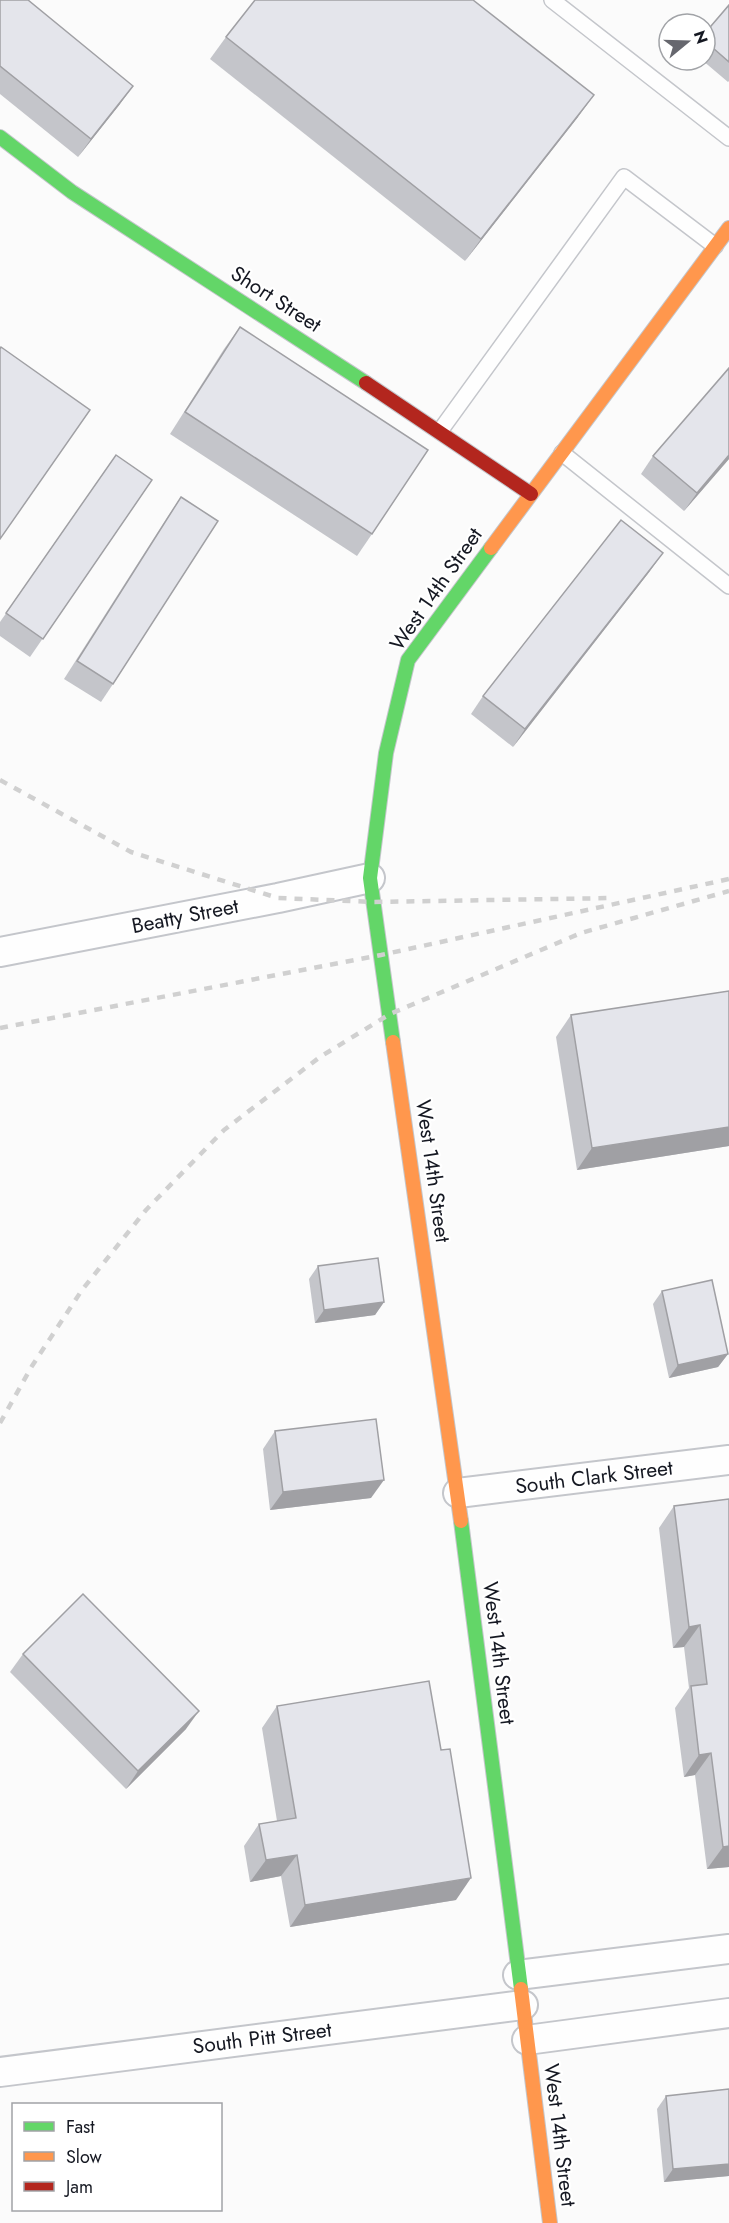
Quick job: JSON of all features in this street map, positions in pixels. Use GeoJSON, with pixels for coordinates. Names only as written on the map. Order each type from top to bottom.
{"type":"FeatureCollection","features":[{"type":"Feature","properties":{"kind":"street","name":"Short Street"},"geometry":{"type":"LineString","coordinates":[[0,137],[72,192],[440,430],[531,494]]}},
{"type":"Feature","properties":{"kind":"street","name":"West 14th Street"},"geometry":{"type":"LineString","coordinates":[[550,2223],[458,1493],[370,878],[386,753],[408,660],[729,228]]}},
{"type":"Feature","properties":{"kind":"street","name":"Beatty Street"},"geometry":{"type":"LineString","coordinates":[[0,952],[370,878]]}},
{"type":"Feature","properties":{"kind":"street","name":"South Clark Street"},"geometry":{"type":"LineString","coordinates":[[458,1493],[729,1460]]}},
{"type":"Feature","properties":{"kind":"street"},"geometry":{"type":"LineString","coordinates":[[518,1975],[729,1949]]}},
{"type":"Feature","properties":{"kind":"street","name":"South Pitt Street"},"geometry":{"type":"LineString","coordinates":[[0,2072],[523,2005]]}},
{"type":"Feature","properties":{"kind":"street"},"geometry":{"type":"LineString","coordinates":[[527,2040],[729,2013]]}},
{"type":"Feature","properties":{"kind":"lane"},"geometry":{"type":"LineString","coordinates":[[552,0],[729,138]]}},
{"type":"Feature","properties":{"kind":"lane"},"geometry":{"type":"LineString","coordinates":[[440,430],[624,177],[715,246]]}},
{"type":"Feature","properties":{"kind":"lane"},"geometry":{"type":"LineString","coordinates":[[562,453],[729,586]]}},
{"type":"Feature","properties":{"kind":"building"},"geometry":{"type":"Polygon","coordinates":[[[0,0],[28,0],[133,86],[91,139],[0,66],[0,0]]]}},
{"type":"Feature","properties":{"kind":"building"},"geometry":{"type":"Polygon","coordinates":[[[255,0],[473,0],[594,95],[481,239],[226,37],[255,0]]]}},
{"type":"Feature","properties":{"kind":"building"},"geometry":{"type":"Polygon","coordinates":[[[729,5],[729,62],[717,52],[717,19],[729,5]]]}},
{"type":"Feature","properties":{"kind":"building"},"geometry":{"type":"Polygon","coordinates":[[[240,327],[428,450],[372,534],[185,412],[240,327]]]}},
{"type":"Feature","properties":{"kind":"building"},"geometry":{"type":"Polygon","coordinates":[[[1,347],[90,410],[0,539],[0,349],[1,347]]]}},
{"type":"Feature","properties":{"kind":"building"},"geometry":{"type":"Polygon","coordinates":[[[729,368],[729,455],[697,493],[653,456],[729,368]]]}},
{"type":"Feature","properties":{"kind":"building"},"geometry":{"type":"Polygon","coordinates":[[[116,455],[152,480],[43,639],[6,613],[116,455]]]}},
{"type":"Feature","properties":{"kind":"building"},"geometry":{"type":"Polygon","coordinates":[[[181,497],[218,521],[113,684],[77,661],[181,497]]]}},
{"type":"Feature","properties":{"kind":"building"},"geometry":{"type":"Polygon","coordinates":[[[621,520],[663,553],[525,729],[483,696],[621,520]]]}},
{"type":"Feature","properties":{"kind":"building"},"geometry":{"type":"Polygon","coordinates":[[[729,991],[729,1127],[592,1148],[571,1015],[729,991]]]}},
{"type":"Feature","properties":{"kind":"building"},"geometry":{"type":"Polygon","coordinates":[[[378,1258],[384,1302],[324,1310],[318,1266],[378,1258]]]}},
{"type":"Feature","properties":{"kind":"building"},"geometry":{"type":"Polygon","coordinates":[[[712,1280],[728,1354],[678,1365],[662,1291],[712,1280]]]}},
{"type":"Feature","properties":{"kind":"building"},"geometry":{"type":"Polygon","coordinates":[[[376,1419],[384,1480],[283,1492],[275,1431],[376,1419]]]}},
{"type":"Feature","properties":{"kind":"building"},"geometry":{"type":"Polygon","coordinates":[[[729,1499],[729,1846],[723,1847],[711,1753],[699,1755],[691,1686],[707,1684],[700,1625],[689,1627],[674,1506],[729,1499]]]}},
{"type":"Feature","properties":{"kind":"building"},"geometry":{"type":"Polygon","coordinates":[[[83,1594],[199,1711],[138,1771],[23,1654],[83,1594]]]}},
{"type":"Feature","properties":{"kind":"building"},"geometry":{"type":"Polygon","coordinates":[[[429,1681],[441,1750],[450,1749],[471,1878],[305,1905],[297,1855],[266,1860],[259,1824],[296,1818],[277,1706],[429,1681]]]}},
{"type":"Feature","properties":{"kind":"building"},"geometry":{"type":"Polygon","coordinates":[[[729,2089],[729,2164],[673,2169],[666,2096],[729,2089]]]}},
{"type":"Feature","properties":{"kind":"railway"},"geometry":{"type":"LineString","coordinates":[[0,780],[131,852],[278,898],[374,902],[613,898]]}},
{"type":"Feature","properties":{"kind":"railway"},"geometry":{"type":"LineString","coordinates":[[0,1028],[381,955],[729,879]]}},
{"type":"Feature","properties":{"kind":"railway"},"geometry":{"type":"LineString","coordinates":[[0,1423],[32,1366],[82,1290],[146,1210],[224,1130],[320,1057],[390,1014],[581,933],[729,891]]}},
{"type":"Feature","properties":{"kind":"traffic: fast"},"geometry":{"type":"LineString","coordinates":[[0,137],[72,192],[366,383]]}},
{"type":"Feature","properties":{"kind":"traffic: fast"},"geometry":{"type":"LineString","coordinates":[[393,1042],[370,878],[386,753],[408,660],[491,548]]}},
{"type":"Feature","properties":{"kind":"traffic: fast"},"geometry":{"type":"LineString","coordinates":[[461,1521],[521,1989]]}},
{"type":"Feature","properties":{"kind":"traffic: slow"},"geometry":{"type":"LineString","coordinates":[[491,548],[729,228]]}},
{"type":"Feature","properties":{"kind":"traffic: slow"},"geometry":{"type":"LineString","coordinates":[[393,1042],[461,1521]]}},
{"type":"Feature","properties":{"kind":"traffic: slow"},"geometry":{"type":"LineString","coordinates":[[521,1989],[550,2223]]}},
{"type":"Feature","properties":{"kind":"traffic: jam"},"geometry":{"type":"LineString","coordinates":[[366,383],[531,494]]}}]}
